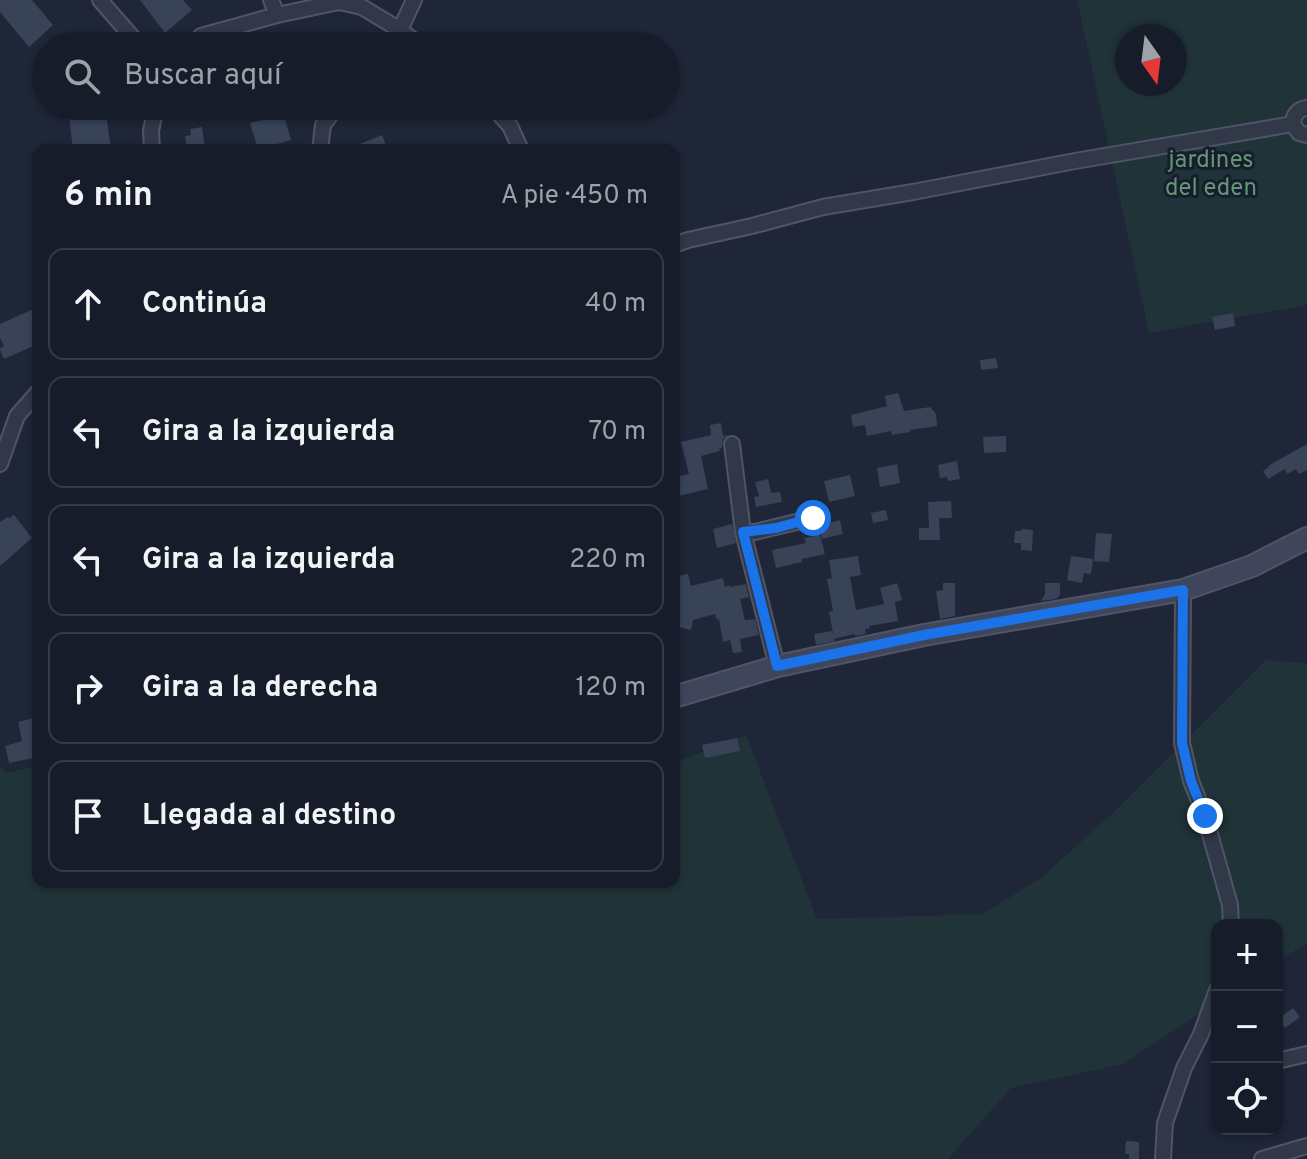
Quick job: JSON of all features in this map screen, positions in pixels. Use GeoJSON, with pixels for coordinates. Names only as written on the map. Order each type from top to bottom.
{"type":"FeatureCollection","features":[{"type":"Feature","properties":{"kind":"street"},"geometry":{"type":"LineString","coordinates":[[100,0],[128,32]]}},
{"type":"Feature","properties":{"kind":"street"},"geometry":{"type":"LineString","coordinates":[[271,0],[277,15]]}},
{"type":"Feature","properties":{"kind":"street"},"geometry":{"type":"LineString","coordinates":[[400,30],[414,0]]}},
{"type":"Feature","properties":{"kind":"street"},"geometry":{"type":"LineString","coordinates":[[215,32],[339,2],[362,7],[403,32]]}},
{"type":"Feature","properties":{"kind":"street"},"geometry":{"type":"LineString","coordinates":[[1307,108],[1295,114],[1293,124],[1299,133],[1307,135]]}},
{"type":"Feature","properties":{"kind":"street"},"geometry":{"type":"LineString","coordinates":[[152,144],[153,120]]}},
{"type":"Feature","properties":{"kind":"street"},"geometry":{"type":"LineString","coordinates":[[321,144],[327,120]]}},
{"type":"Feature","properties":{"kind":"street"},"geometry":{"type":"LineString","coordinates":[[505,120],[518,144]]}},
{"type":"Feature","properties":{"kind":"street"},"geometry":{"type":"LineString","coordinates":[[680,243],[823,207],[1293,124]]}},
{"type":"Feature","properties":{"kind":"street"},"geometry":{"type":"LineString","coordinates":[[0,464],[17,416],[32,399]]}},
{"type":"Feature","properties":{"kind":"street"},"geometry":{"type":"LineString","coordinates":[[732,444],[743,532],[777,666]]}},
{"type":"Feature","properties":{"kind":"street"},"geometry":{"type":"LineString","coordinates":[[743,532],[776,528],[813,518]]}},
{"type":"Feature","properties":{"kind":"street"},"geometry":{"type":"LineString","coordinates":[[680,695],[777,666],[924,635],[1183,590],[1252,566],[1307,538]]}},
{"type":"Feature","properties":{"kind":"street"},"geometry":{"type":"LineString","coordinates":[[1183,590],[1182,743],[1230,905],[1231,919]]}},
{"type":"Feature","properties":{"kind":"street"},"geometry":{"type":"LineString","coordinates":[[1163,1159],[1165,1123],[1217,991]]}},
{"type":"Feature","properties":{"kind":"street"},"geometry":{"type":"LineString","coordinates":[[1283,1060],[1307,1054]]}},
{"type":"Feature","properties":{"kind":"street"},"geometry":{"type":"LineString","coordinates":[[1262,1159],[1307,1146]]}},
{"type":"Feature","properties":{"kind":"green space","name":"jardines del eden"},"geometry":{"type":"Polygon","coordinates":[[[1077,0],[1307,0],[1307,305],[1149,333],[1077,0]]]}},
{"type":"Feature","properties":{"kind":"green space"},"geometry":{"type":"Polygon","coordinates":[[[1266,660],[1307,663],[1307,943],[1283,958],[1283,919],[1211,919],[1211,1006],[1123,1064],[1011,1088],[948,1159],[0,1159],[0,765],[6,773],[32,766],[32,888],[680,888],[680,761],[746,735],[817,919],[983,914],[1042,877],[1116,810],[1266,660]]]}},
{"type":"Feature","properties":{"kind":"building"},"geometry":{"type":"Polygon","coordinates":[[[0,0],[32,0],[53,25],[45,32],[32,32],[32,44],[29,47],[0,12],[0,0]]]}},
{"type":"Feature","properties":{"kind":"building"},"geometry":{"type":"Polygon","coordinates":[[[140,0],[183,0],[192,10],[164,32],[140,0]]]}},
{"type":"Feature","properties":{"kind":"building"},"geometry":{"type":"Polygon","coordinates":[[[69,120],[107,120],[110,144],[72,144],[69,120]]]}},
{"type":"Feature","properties":{"kind":"building"},"geometry":{"type":"Polygon","coordinates":[[[285,120],[291,140],[256,144],[250,123],[285,120]]]}},
{"type":"Feature","properties":{"kind":"building"},"geometry":{"type":"Polygon","coordinates":[[[202,127],[204,144],[186,144],[185,136],[191,135],[190,129],[202,127]]]}},
{"type":"Feature","properties":{"kind":"building"},"geometry":{"type":"Polygon","coordinates":[[[382,135],[386,144],[360,144],[382,135]]]}},
{"type":"Feature","properties":{"kind":"building"},"geometry":{"type":"Polygon","coordinates":[[[32,310],[32,347],[4,359],[0,350],[4,346],[0,338],[0,324],[32,310]]]}},
{"type":"Feature","properties":{"kind":"building"},"geometry":{"type":"Polygon","coordinates":[[[1233,313],[1235,326],[1215,330],[1212,317],[1233,313]]]}},
{"type":"Feature","properties":{"kind":"building"},"geometry":{"type":"Polygon","coordinates":[[[996,358],[998,368],[981,370],[980,360],[996,358]]]}},
{"type":"Feature","properties":{"kind":"building"},"geometry":{"type":"Polygon","coordinates":[[[898,393],[904,411],[930,407],[936,414],[937,426],[892,435],[891,431],[867,436],[865,425],[853,427],[851,415],[887,406],[885,396],[898,393]]]}},
{"type":"Feature","properties":{"kind":"building"},"geometry":{"type":"Polygon","coordinates":[[[721,423],[723,436],[728,435],[723,439],[720,451],[701,456],[708,489],[680,496],[680,476],[689,474],[681,442],[711,435],[710,425],[721,423]]]}},
{"type":"Feature","properties":{"kind":"building"},"geometry":{"type":"Polygon","coordinates":[[[1006,436],[1006,452],[984,453],[983,437],[1006,436]]]}},
{"type":"Feature","properties":{"kind":"building"},"geometry":{"type":"Polygon","coordinates":[[[1307,444],[1307,470],[1299,474],[1296,469],[1287,474],[1285,469],[1268,479],[1263,471],[1268,466],[1307,444]]]}},
{"type":"Feature","properties":{"kind":"building"},"geometry":{"type":"Polygon","coordinates":[[[957,461],[960,479],[948,481],[947,477],[940,478],[938,465],[957,461]]]}},
{"type":"Feature","properties":{"kind":"building"},"geometry":{"type":"Polygon","coordinates":[[[897,464],[900,483],[880,487],[877,468],[897,464]]]}},
{"type":"Feature","properties":{"kind":"building"},"geometry":{"type":"Polygon","coordinates":[[[850,475],[855,496],[829,502],[824,481],[850,475]]]}},
{"type":"Feature","properties":{"kind":"building"},"geometry":{"type":"Polygon","coordinates":[[[768,479],[771,493],[780,492],[782,502],[756,507],[754,497],[759,496],[755,482],[768,479]]]}},
{"type":"Feature","properties":{"kind":"building"},"geometry":{"type":"Polygon","coordinates":[[[951,501],[952,518],[939,518],[940,540],[919,540],[919,528],[929,528],[928,502],[951,501]]]}},
{"type":"Feature","properties":{"kind":"building"},"geometry":{"type":"Polygon","coordinates":[[[886,510],[888,520],[873,523],[871,513],[886,510]]]}},
{"type":"Feature","properties":{"kind":"building"},"geometry":{"type":"Polygon","coordinates":[[[14,515],[32,538],[0,566],[0,522],[14,515]]]}},
{"type":"Feature","properties":{"kind":"building"},"geometry":{"type":"Polygon","coordinates":[[[840,520],[843,534],[822,539],[819,526],[840,520]]]}},
{"type":"Feature","properties":{"kind":"building"},"geometry":{"type":"Polygon","coordinates":[[[732,524],[736,543],[717,548],[713,529],[732,524]]]}},
{"type":"Feature","properties":{"kind":"building"},"geometry":{"type":"Polygon","coordinates":[[[1033,530],[1032,551],[1021,550],[1021,543],[1014,543],[1015,531],[1033,530]]]}},
{"type":"Feature","properties":{"kind":"building"},"geometry":{"type":"Polygon","coordinates":[[[1096,533],[1112,534],[1109,562],[1094,561],[1096,533]]]}},
{"type":"Feature","properties":{"kind":"building"},"geometry":{"type":"Polygon","coordinates":[[[820,535],[825,554],[776,568],[772,550],[806,543],[804,538],[820,535]]]}},
{"type":"Feature","properties":{"kind":"building"},"geometry":{"type":"Polygon","coordinates":[[[858,556],[861,575],[850,577],[856,610],[884,604],[880,588],[897,583],[902,600],[895,602],[898,621],[869,626],[865,629],[866,634],[834,639],[829,612],[833,611],[827,579],[832,578],[829,560],[858,556]]]}},
{"type":"Feature","properties":{"kind":"building"},"geometry":{"type":"Polygon","coordinates":[[[1071,556],[1093,559],[1091,574],[1084,573],[1082,583],[1067,580],[1071,556]]]}},
{"type":"Feature","properties":{"kind":"building"},"geometry":{"type":"Polygon","coordinates":[[[688,574],[691,586],[723,578],[725,587],[746,584],[749,597],[740,599],[745,620],[755,619],[759,635],[740,639],[742,652],[733,653],[730,640],[723,642],[719,619],[715,614],[693,620],[691,630],[680,627],[680,576],[688,574]]]}},
{"type":"Feature","properties":{"kind":"building"},"geometry":{"type":"Polygon","coordinates":[[[943,583],[955,583],[955,616],[940,619],[936,591],[943,590],[943,583]]]}},
{"type":"Feature","properties":{"kind":"building"},"geometry":{"type":"Polygon","coordinates":[[[1045,583],[1060,583],[1060,595],[1056,599],[1041,601],[1045,583]]]}},
{"type":"Feature","properties":{"kind":"building"},"geometry":{"type":"Polygon","coordinates":[[[832,631],[835,641],[816,645],[814,634],[832,631]]]}},
{"type":"Feature","properties":{"kind":"building"},"geometry":{"type":"Polygon","coordinates":[[[32,718],[32,758],[9,763],[5,746],[22,741],[18,722],[32,718]]]}},
{"type":"Feature","properties":{"kind":"building"},"geometry":{"type":"Polygon","coordinates":[[[737,738],[740,751],[705,758],[702,745],[737,738]]]}},
{"type":"Feature","properties":{"kind":"building"},"geometry":{"type":"Polygon","coordinates":[[[1293,1008],[1300,1017],[1285,1028],[1283,1015],[1293,1008]]]}},
{"type":"Feature","properties":{"kind":"building"},"geometry":{"type":"Polygon","coordinates":[[[1126,1141],[1139,1142],[1139,1159],[1129,1159],[1129,1154],[1125,1154],[1126,1141]]]}},
{"type":"Feature","properties":{"kind":"route"},"geometry":{"type":"LineString","coordinates":[[813,518],[776,528],[743,532],[777,666],[924,635],[1183,590],[1182,743],[1191,781],[1205,816]]}}]}
